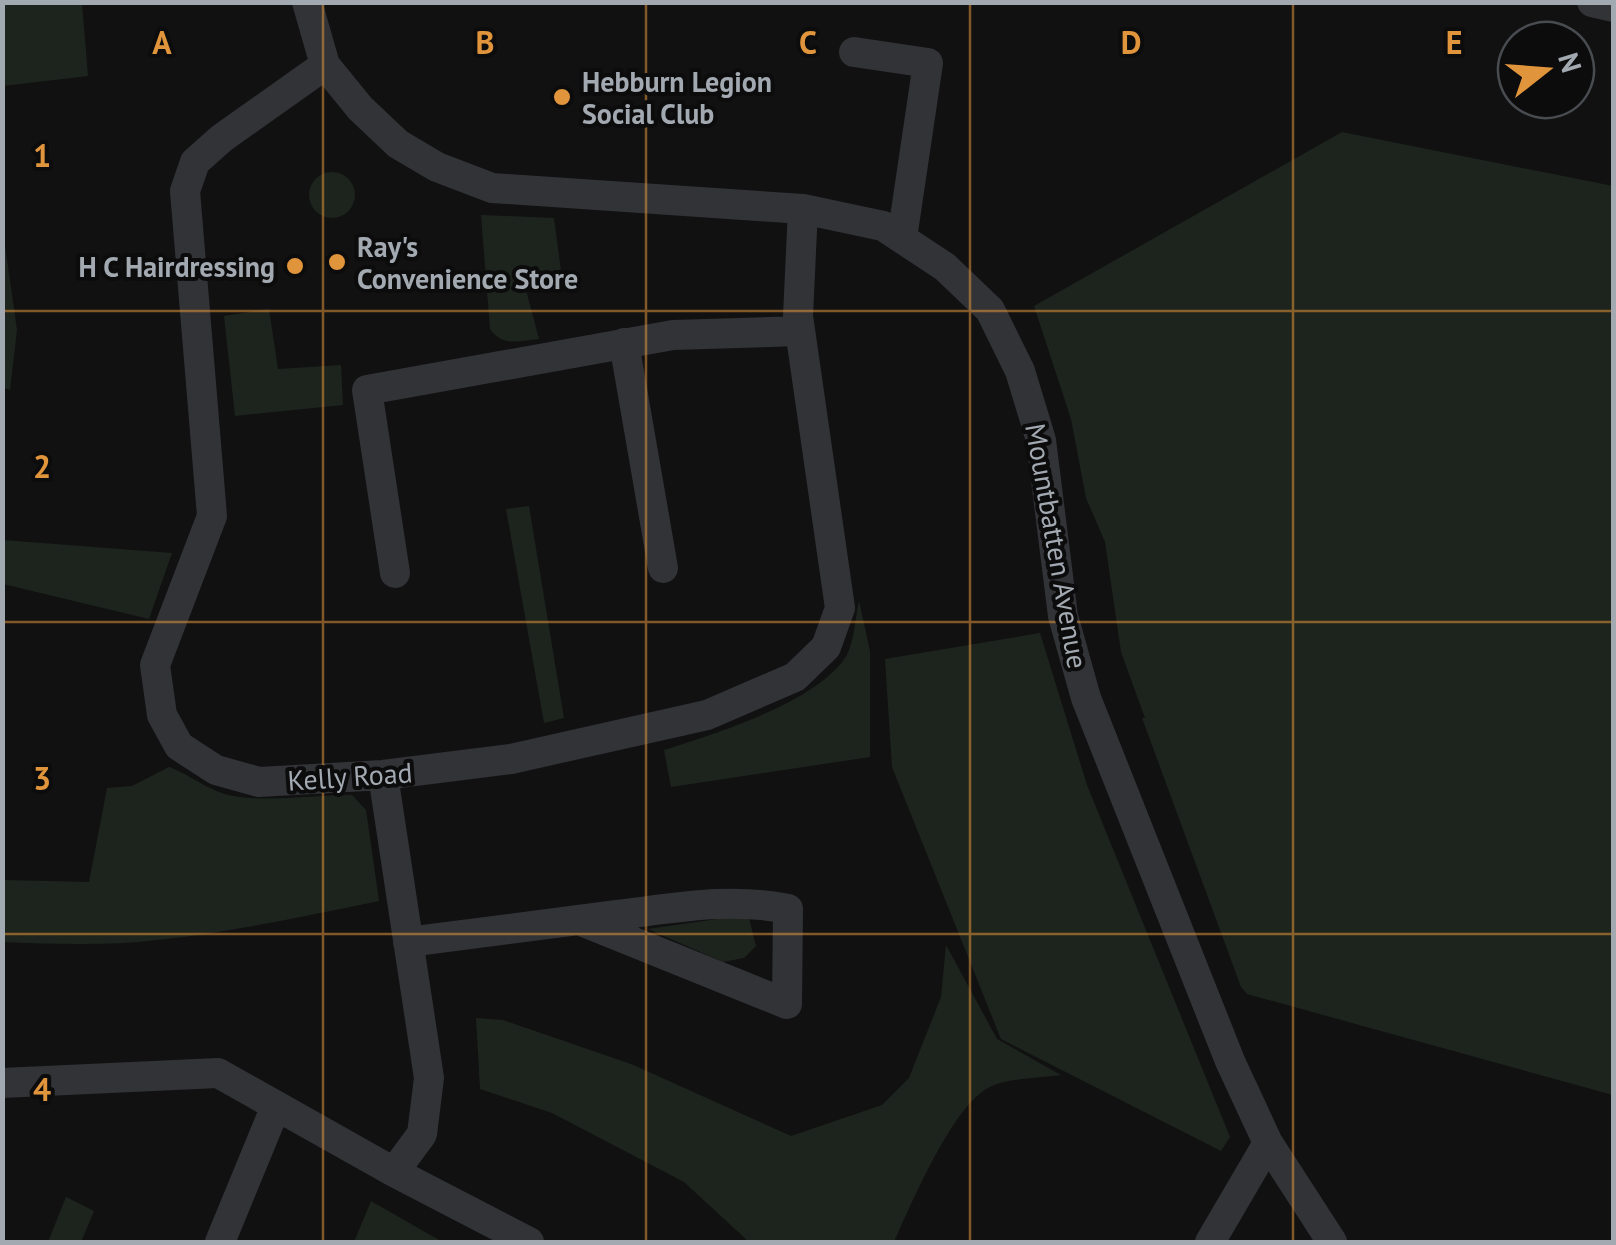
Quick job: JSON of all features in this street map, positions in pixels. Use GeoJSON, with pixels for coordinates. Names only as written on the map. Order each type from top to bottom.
{"type":"FeatureCollection","features":[{"type":"Feature","properties":{"kind":"street","name":"Mountbatten Avenue"},"geometry":{"type":"LineString","coordinates":[[306,2],[325,65],[360,108],[398,144],[437,167],[492,188],[804,208],[883,226],[945,267],[990,310],[1020,371],[1041,440],[1063,616],[1086,698],[1224,1047],[1268,1142],[1332,1242]]}},
{"type":"Feature","properties":{"kind":"street"},"geometry":{"type":"LineString","coordinates":[[1592,2],[1614,7]]}},
{"type":"Feature","properties":{"kind":"street"},"geometry":{"type":"LineString","coordinates":[[854,52],[928,63],[902,238]]}},
{"type":"Feature","properties":{"kind":"street","name":"Kelly Road"},"geometry":{"type":"LineString","coordinates":[[325,65],[222,138],[195,162],[186,191],[212,516],[156,665],[162,715],[178,746],[216,770],[259,782],[382,775],[511,759],[707,715],[795,676],[826,647],[840,608],[798,316],[804,208]]}},
{"type":"Feature","properties":{"kind":"street"},"geometry":{"type":"LineString","coordinates":[[395,573],[367,390],[673,334],[800,331]]}},
{"type":"Feature","properties":{"kind":"street"},"geometry":{"type":"LineString","coordinates":[[624,343],[664,568]]}},
{"type":"Feature","properties":{"kind":"street"},"geometry":{"type":"LineString","coordinates":[[382,775],[429,1078],[422,1134],[394,1172]]}},
{"type":"Feature","properties":{"kind":"street"},"geometry":{"type":"LineString","coordinates":[[408,942],[579,920],[713,903],[760,903],[788,909],[786,1004],[579,920]]}},
{"type":"Feature","properties":{"kind":"street"},"geometry":{"type":"LineString","coordinates":[[2,1084],[218,1074],[529,1242]]}},
{"type":"Feature","properties":{"kind":"street"},"geometry":{"type":"LineString","coordinates":[[220,1242],[276,1106]]}},
{"type":"Feature","properties":{"kind":"street"},"geometry":{"type":"LineString","coordinates":[[1210,1242],[1268,1142]]}},
{"type":"Feature","properties":{"kind":"shaded area"},"geometry":{"type":"Polygon","coordinates":[[[2,3],[82,3],[88,76],[3,86],[2,3]]]}},
{"type":"Feature","properties":{"kind":"shaded area"},"geometry":{"type":"Polygon","coordinates":[[[1342,132],[1613,186],[1613,1095],[1247,994],[1241,987],[1121,652],[1105,542],[1086,498],[1071,419],[1034,306],[1342,132]]]}},
{"type":"Feature","properties":{"kind":"shaded area"},"geometry":{"type":"Polygon","coordinates":[[[332,172],[348,179],[355,195],[348,211],[332,218],[316,211],[309,195],[316,179],[332,172]]]}},
{"type":"Feature","properties":{"kind":"shaded area"},"geometry":{"type":"Polygon","coordinates":[[[481,215],[554,218],[561,271],[522,275],[539,339],[506,341],[490,329],[481,215]]]}},
{"type":"Feature","properties":{"kind":"shaded area"},"geometry":{"type":"Polygon","coordinates":[[[3,231],[17,330],[10,390],[3,388],[3,231]]]}},
{"type":"Feature","properties":{"kind":"shaded area"},"geometry":{"type":"Polygon","coordinates":[[[269,309],[278,369],[341,365],[343,405],[235,416],[224,316],[269,309]]]}},
{"type":"Feature","properties":{"kind":"shaded area"},"geometry":{"type":"Polygon","coordinates":[[[529,506],[564,718],[544,723],[506,509],[529,506]]]}},
{"type":"Feature","properties":{"kind":"shaded area"},"geometry":{"type":"Polygon","coordinates":[[[3,540],[172,553],[149,619],[3,584],[3,540]]]}},
{"type":"Feature","properties":{"kind":"shaded area"},"geometry":{"type":"Polygon","coordinates":[[[859,601],[870,651],[870,757],[671,787],[664,750],[760,716],[828,677],[850,649],[859,601]]]}},
{"type":"Feature","properties":{"kind":"shaded area"},"geometry":{"type":"Polygon","coordinates":[[[1040,633],[1087,785],[1230,1137],[1221,1151],[1001,1039],[892,767],[885,659],[1040,633]]]}},
{"type":"Feature","properties":{"kind":"shaded area"},"geometry":{"type":"Polygon","coordinates":[[[169,767],[216,791],[246,798],[352,795],[366,810],[379,901],[157,940],[99,944],[3,942],[3,880],[89,882],[107,788],[132,786],[169,767]]]}},
{"type":"Feature","properties":{"kind":"shaded area"},"geometry":{"type":"Polygon","coordinates":[[[749,918],[756,946],[744,958],[723,962],[648,929],[749,918]]]}},
{"type":"Feature","properties":{"kind":"shaded area"},"geometry":{"type":"Polygon","coordinates":[[[946,945],[997,1039],[1061,1075],[1000,1083],[978,1095],[935,1156],[894,1242],[749,1242],[684,1182],[552,1113],[480,1089],[476,1018],[503,1020],[631,1064],[791,1136],[882,1105],[909,1078],[941,997],[946,945]]]}},
{"type":"Feature","properties":{"kind":"shaded area"},"geometry":{"type":"Polygon","coordinates":[[[66,1197],[94,1211],[81,1242],[48,1242],[66,1197]]]}},
{"type":"Feature","properties":{"kind":"shaded area"},"geometry":{"type":"Polygon","coordinates":[[[371,1201],[439,1240],[438,1242],[354,1242],[371,1201]]]}},
{"type":"Feature","properties":{"kind":"place","name":"Hebburn Legion Social Club"},"geometry":{"type":"Point","coordinates":[562,97]}},
{"type":"Feature","properties":{"kind":"place","name":"Ray's Convenience Store"},"geometry":{"type":"Point","coordinates":[337,262]}},
{"type":"Feature","properties":{"kind":"place","name":"H C Hairdressing"},"geometry":{"type":"Point","coordinates":[295,266]}}]}
